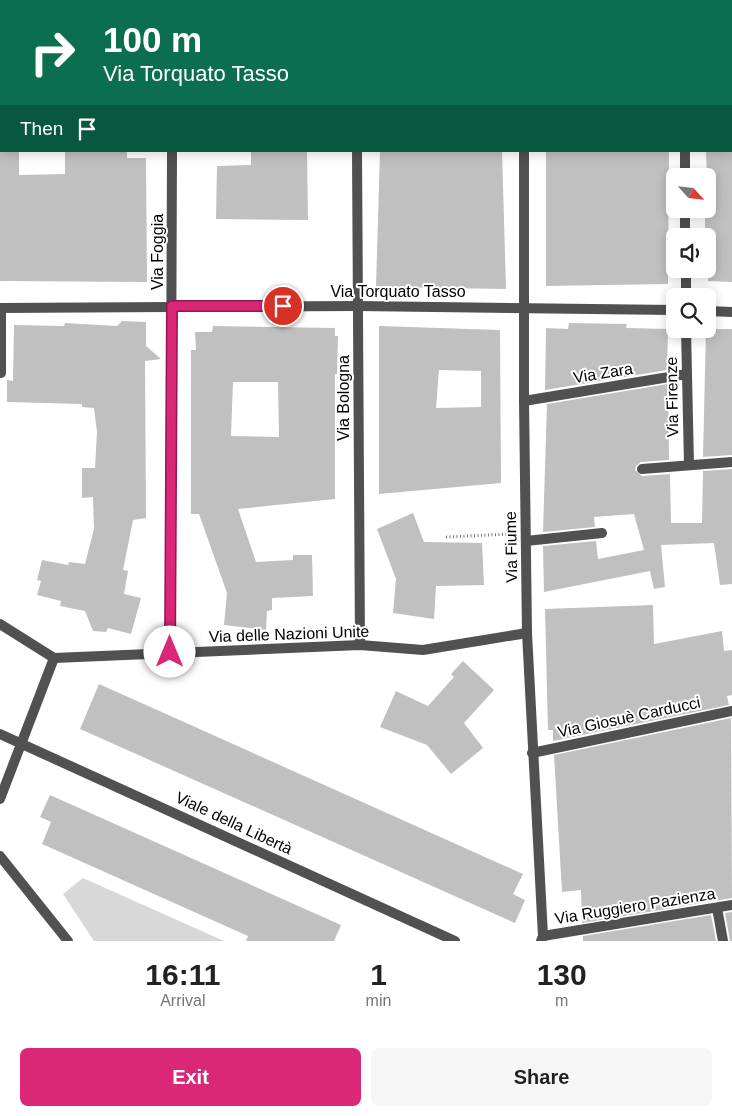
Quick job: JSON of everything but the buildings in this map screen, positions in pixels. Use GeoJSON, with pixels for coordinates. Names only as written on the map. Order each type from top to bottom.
{"type":"FeatureCollection","features":[{"type":"Feature","properties":{"kind":"street","name":"Via Foggia"},"geometry":{"type":"LineString","coordinates":[[170,652],[172,152]]}},
{"type":"Feature","properties":{"kind":"street","name":"Via Bologna"},"geometry":{"type":"LineString","coordinates":[[357,152],[360,645]]}},
{"type":"Feature","properties":{"kind":"street","name":"Via Fiume"},"geometry":{"type":"LineString","coordinates":[[524,152],[524,401],[527,633],[542,938]]}},
{"type":"Feature","properties":{"kind":"street"},"geometry":{"type":"LineString","coordinates":[[685,152],[685,168]]}},
{"type":"Feature","properties":{"kind":"street","name":"Via Torquato Tasso"},"geometry":{"type":"LineString","coordinates":[[1,308],[358,306],[666,310]]}},
{"type":"Feature","properties":{"kind":"street"},"geometry":{"type":"LineString","coordinates":[[1,308],[1,373]]}},
{"type":"Feature","properties":{"kind":"street"},"geometry":{"type":"LineString","coordinates":[[716,311],[732,312]]}},
{"type":"Feature","properties":{"kind":"street","name":"Via Firenze"},"geometry":{"type":"LineString","coordinates":[[686,338],[688,465]]}},
{"type":"Feature","properties":{"kind":"street","name":"Via Zara"},"geometry":{"type":"LineString","coordinates":[[524,401],[687,374]]}},
{"type":"Feature","properties":{"kind":"street"},"geometry":{"type":"LineString","coordinates":[[642,469],[732,462]]}},
{"type":"Feature","properties":{"kind":"street"},"geometry":{"type":"LineString","coordinates":[[526,537],[602,533]]}},
{"type":"Feature","properties":{"kind":"street"},"geometry":{"type":"LineString","coordinates":[[0,624],[54,658],[0,799]]}},
{"type":"Feature","properties":{"kind":"street","name":"Via delle Nazioni Unite"},"geometry":{"type":"LineString","coordinates":[[54,658],[360,645],[423,650],[527,633]]}},
{"type":"Feature","properties":{"kind":"street","name":"Via Giosuè Carducci"},"geometry":{"type":"LineString","coordinates":[[532,753],[732,711]]}},
{"type":"Feature","properties":{"kind":"street","name":"Viale della Libertà"},"geometry":{"type":"LineString","coordinates":[[0,734],[22,742],[454,941]]}},
{"type":"Feature","properties":{"kind":"street"},"geometry":{"type":"LineString","coordinates":[[0,856],[68,941]]}},
{"type":"Feature","properties":{"kind":"street","name":"Via Ruggiero Pazienza"},"geometry":{"type":"LineString","coordinates":[[542,938],[732,905]]}},
{"type":"Feature","properties":{"kind":"street"},"geometry":{"type":"LineString","coordinates":[[717,908],[723,941]]}},
{"type":"Feature","properties":{"kind":"path"},"geometry":{"type":"LineString","coordinates":[[446,537],[526,537]]}},
{"type":"Feature","properties":{"kind":"shaded area"},"geometry":{"type":"Polygon","coordinates":[[[83,878],[224,941],[94,941],[63,894],[83,878]]]}},
{"type":"Feature","properties":{"kind":"route"},"geometry":{"type":"LineString","coordinates":[[170,652],[172,306],[283,306]]}}]}
